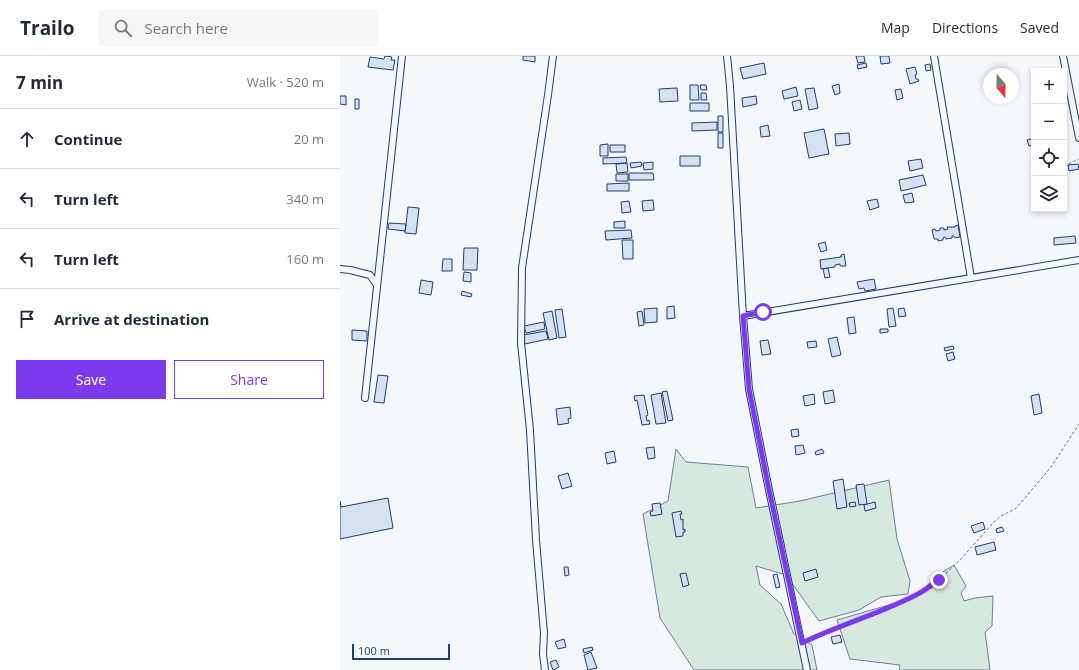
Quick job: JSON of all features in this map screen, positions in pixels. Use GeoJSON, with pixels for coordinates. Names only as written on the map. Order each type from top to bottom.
{"type":"FeatureCollection","features":[{"type":"Feature","properties":{"kind":"street"},"geometry":{"type":"LineString","coordinates":[[365,398],[402,56]]}},
{"type":"Feature","properties":{"kind":"street"},"geometry":{"type":"LineString","coordinates":[[545,670],[543,654],[544,633],[536,540],[530,430],[521,342],[522,268],[553,56]]}},
{"type":"Feature","properties":{"kind":"street"},"geometry":{"type":"LineString","coordinates":[[727,56],[749,389],[807,670]]}},
{"type":"Feature","properties":{"kind":"street"},"geometry":{"type":"LineString","coordinates":[[934,56],[971,278]]}},
{"type":"Feature","properties":{"kind":"street"},"geometry":{"type":"LineString","coordinates":[[1063,56],[1079,138]]}},
{"type":"Feature","properties":{"kind":"street"},"geometry":{"type":"LineString","coordinates":[[743,316],[1079,260]]}},
{"type":"Feature","properties":{"kind":"street"},"geometry":{"type":"LineString","coordinates":[[340,268],[370,275],[377,285]]}},
{"type":"Feature","properties":{"kind":"path"},"geometry":{"type":"LineString","coordinates":[[1067,165],[1079,159]]}},
{"type":"Feature","properties":{"kind":"path"},"geometry":{"type":"LineString","coordinates":[[802,643],[827,631],[878,613],[918,595],[939,580],[960,560],[992,523],[1001,516],[1015,509],[1025,498],[1051,467],[1079,424]]}},
{"type":"Feature","properties":{"kind":"shaded area"},"geometry":{"type":"Polygon","coordinates":[[[676,449],[686,462],[748,467],[756,508],[800,501],[889,480],[897,539],[910,581],[908,594],[881,597],[859,610],[819,621],[786,575],[756,566],[760,585],[781,604],[794,634],[812,645],[817,670],[694,670],[660,618],[643,514],[668,501],[676,449]]]}},
{"type":"Feature","properties":{"kind":"shaded area"},"geometry":{"type":"Polygon","coordinates":[[[954,565],[966,586],[961,593],[964,601],[993,596],[992,626],[985,632],[990,670],[899,670],[900,665],[850,659],[837,620],[913,598],[941,573],[954,565]]]}},
{"type":"Feature","properties":{"kind":"building"},"geometry":{"type":"Polygon","coordinates":[[[385,56],[392,57],[391,60],[395,60],[393,70],[368,67],[370,57],[384,59],[385,56]]]}},
{"type":"Feature","properties":{"kind":"building"},"geometry":{"type":"Polygon","coordinates":[[[523,56],[535,56],[535,62],[523,60],[523,56]]]}},
{"type":"Feature","properties":{"kind":"building"},"geometry":{"type":"Polygon","coordinates":[[[856,56],[864,56],[865,62],[858,63],[856,56]]]}},
{"type":"Feature","properties":{"kind":"building"},"geometry":{"type":"Polygon","coordinates":[[[880,56],[889,56],[890,63],[881,64],[880,56]]]}},
{"type":"Feature","properties":{"kind":"building"},"geometry":{"type":"Polygon","coordinates":[[[764,63],[766,74],[743,79],[740,68],[764,63]]]}},
{"type":"Feature","properties":{"kind":"building"},"geometry":{"type":"Polygon","coordinates":[[[866,63],[867,67],[858,69],[857,65],[866,63]]]}},
{"type":"Feature","properties":{"kind":"building"},"geometry":{"type":"Polygon","coordinates":[[[930,64],[931,70],[926,71],[925,65],[930,64]]]}},
{"type":"Feature","properties":{"kind":"building"},"geometry":{"type":"Polygon","coordinates":[[[915,67],[917,74],[915,75],[916,79],[919,81],[910,84],[906,69],[915,67]]]}},
{"type":"Feature","properties":{"kind":"building"},"geometry":{"type":"Polygon","coordinates":[[[839,84],[840,93],[835,95],[832,86],[839,84]]]}},
{"type":"Feature","properties":{"kind":"building"},"geometry":{"type":"Polygon","coordinates":[[[690,85],[698,85],[699,100],[690,100],[690,85]]]}},
{"type":"Feature","properties":{"kind":"building"},"geometry":{"type":"Polygon","coordinates":[[[700,85],[706,85],[707,90],[701,90],[700,85]]]}},
{"type":"Feature","properties":{"kind":"building"},"geometry":{"type":"Polygon","coordinates":[[[796,87],[798,96],[784,99],[782,91],[796,87]]]}},
{"type":"Feature","properties":{"kind":"building"},"geometry":{"type":"Polygon","coordinates":[[[677,88],[678,101],[660,102],[659,89],[677,88]]]}},
{"type":"Feature","properties":{"kind":"building"},"geometry":{"type":"Polygon","coordinates":[[[814,88],[818,108],[809,110],[805,89],[814,88]]]}},
{"type":"Feature","properties":{"kind":"building"},"geometry":{"type":"Polygon","coordinates":[[[901,89],[903,98],[897,100],[895,90],[901,89]]]}},
{"type":"Feature","properties":{"kind":"building"},"geometry":{"type":"Polygon","coordinates":[[[701,93],[706,93],[707,100],[701,100],[701,93]]]}},
{"type":"Feature","properties":{"kind":"building"},"geometry":{"type":"Polygon","coordinates":[[[340,96],[346,96],[346,105],[340,104],[340,96]]]}},
{"type":"Feature","properties":{"kind":"building"},"geometry":{"type":"Polygon","coordinates":[[[756,96],[757,104],[743,107],[742,98],[756,96]]]}},
{"type":"Feature","properties":{"kind":"building"},"geometry":{"type":"Polygon","coordinates":[[[355,99],[359,99],[359,109],[355,109],[355,99]]]}},
{"type":"Feature","properties":{"kind":"building"},"geometry":{"type":"Polygon","coordinates":[[[800,100],[802,109],[794,111],[792,102],[800,100]]]}},
{"type":"Feature","properties":{"kind":"building"},"geometry":{"type":"Polygon","coordinates":[[[690,103],[709,103],[709,111],[690,111],[690,103]]]}},
{"type":"Feature","properties":{"kind":"building"},"geometry":{"type":"Polygon","coordinates":[[[718,116],[723,116],[723,132],[718,132],[718,116]]]}},
{"type":"Feature","properties":{"kind":"building"},"geometry":{"type":"Polygon","coordinates":[[[717,122],[717,130],[692,131],[692,123],[717,122]]]}},
{"type":"Feature","properties":{"kind":"building"},"geometry":{"type":"Polygon","coordinates":[[[768,125],[770,136],[761,137],[760,127],[768,125]]]}},
{"type":"Feature","properties":{"kind":"building"},"geometry":{"type":"Polygon","coordinates":[[[824,129],[829,154],[809,158],[804,133],[824,129]]]}},
{"type":"Feature","properties":{"kind":"building"},"geometry":{"type":"Polygon","coordinates":[[[718,133],[723,133],[723,148],[718,148],[718,133]]]}},
{"type":"Feature","properties":{"kind":"building"},"geometry":{"type":"Polygon","coordinates":[[[849,133],[850,144],[836,146],[835,134],[849,133]]]}},
{"type":"Feature","properties":{"kind":"building"},"geometry":{"type":"Polygon","coordinates":[[[1031,139],[1031,146],[1029,146],[1027,140],[1031,139]]]}},
{"type":"Feature","properties":{"kind":"building"},"geometry":{"type":"Polygon","coordinates":[[[608,144],[608,156],[600,156],[600,145],[608,144]]]}},
{"type":"Feature","properties":{"kind":"building"},"geometry":{"type":"Polygon","coordinates":[[[610,145],[625,145],[625,152],[610,152],[610,145]]]}},
{"type":"Feature","properties":{"kind":"building"},"geometry":{"type":"Polygon","coordinates":[[[680,156],[700,156],[700,166],[680,166],[680,156]]]}},
{"type":"Feature","properties":{"kind":"building"},"geometry":{"type":"Polygon","coordinates":[[[626,157],[627,163],[603,164],[603,158],[626,157]]]}},
{"type":"Feature","properties":{"kind":"building"},"geometry":{"type":"Polygon","coordinates":[[[921,159],[923,168],[910,171],[908,161],[921,159]]]}},
{"type":"Feature","properties":{"kind":"building"},"geometry":{"type":"Polygon","coordinates":[[[641,162],[642,166],[631,168],[630,163],[641,162]]]}},
{"type":"Feature","properties":{"kind":"building"},"geometry":{"type":"Polygon","coordinates":[[[653,162],[653,169],[644,170],[643,163],[653,162]]]}},
{"type":"Feature","properties":{"kind":"building"},"geometry":{"type":"Polygon","coordinates":[[[627,163],[628,172],[617,173],[616,164],[627,163]]]}},
{"type":"Feature","properties":{"kind":"building"},"geometry":{"type":"Polygon","coordinates":[[[1078,164],[1079,169],[1069,171],[1068,165],[1078,164]]]}},
{"type":"Feature","properties":{"kind":"building"},"geometry":{"type":"Polygon","coordinates":[[[629,173],[653,173],[654,180],[629,180],[629,173]]]}},
{"type":"Feature","properties":{"kind":"building"},"geometry":{"type":"Polygon","coordinates":[[[616,174],[628,174],[628,181],[616,181],[616,174]]]}},
{"type":"Feature","properties":{"kind":"building"},"geometry":{"type":"Polygon","coordinates":[[[923,175],[926,185],[901,191],[899,180],[923,175]]]}},
{"type":"Feature","properties":{"kind":"building"},"geometry":{"type":"Polygon","coordinates":[[[629,183],[629,191],[607,191],[607,184],[629,183]]]}},
{"type":"Feature","properties":{"kind":"building"},"geometry":{"type":"Polygon","coordinates":[[[912,193],[914,202],[905,203],[903,195],[912,193]]]}},
{"type":"Feature","properties":{"kind":"building"},"geometry":{"type":"Polygon","coordinates":[[[877,199],[879,207],[870,210],[867,201],[877,199]]]}},
{"type":"Feature","properties":{"kind":"building"},"geometry":{"type":"Polygon","coordinates":[[[653,200],[654,210],[643,211],[642,201],[653,200]]]}},
{"type":"Feature","properties":{"kind":"building"},"geometry":{"type":"Polygon","coordinates":[[[629,201],[631,212],[622,213],[621,202],[629,201]]]}},
{"type":"Feature","properties":{"kind":"building"},"geometry":{"type":"Polygon","coordinates":[[[408,207],[419,208],[416,234],[405,233],[408,207]]]}},
{"type":"Feature","properties":{"kind":"building"},"geometry":{"type":"Polygon","coordinates":[[[625,221],[625,228],[614,228],[614,222],[625,221]]]}},
{"type":"Feature","properties":{"kind":"building"},"geometry":{"type":"Polygon","coordinates":[[[389,223],[406,224],[405,231],[388,229],[389,223]]]}},
{"type":"Feature","properties":{"kind":"building"},"geometry":{"type":"Polygon","coordinates":[[[958,225],[960,237],[955,238],[952,236],[952,238],[946,239],[945,237],[943,240],[938,241],[938,239],[934,239],[932,230],[935,229],[936,231],[940,230],[940,228],[944,228],[944,230],[948,229],[947,227],[955,227],[958,225]]]}},
{"type":"Feature","properties":{"kind":"building"},"geometry":{"type":"Polygon","coordinates":[[[631,230],[632,238],[606,240],[605,231],[631,230]]]}},
{"type":"Feature","properties":{"kind":"building"},"geometry":{"type":"Polygon","coordinates":[[[1075,236],[1076,243],[1054,245],[1054,238],[1075,236]]]}},
{"type":"Feature","properties":{"kind":"building"},"geometry":{"type":"Polygon","coordinates":[[[622,240],[633,240],[633,259],[623,259],[622,240]]]}},
{"type":"Feature","properties":{"kind":"building"},"geometry":{"type":"Polygon","coordinates":[[[825,242],[827,250],[821,252],[818,244],[825,242]]]}},
{"type":"Feature","properties":{"kind":"building"},"geometry":{"type":"Polygon","coordinates":[[[464,248],[478,248],[477,270],[463,270],[464,248]]]}},
{"type":"Feature","properties":{"kind":"building"},"geometry":{"type":"Polygon","coordinates":[[[844,254],[846,266],[840,266],[840,264],[835,265],[835,267],[821,269],[820,260],[841,257],[841,255],[844,254]]]}},
{"type":"Feature","properties":{"kind":"building"},"geometry":{"type":"Polygon","coordinates":[[[443,259],[452,259],[452,271],[442,271],[443,259]]]}},
{"type":"Feature","properties":{"kind":"building"},"geometry":{"type":"Polygon","coordinates":[[[828,268],[830,277],[825,278],[823,269],[828,268]]]}},
{"type":"Feature","properties":{"kind":"building"},"geometry":{"type":"Polygon","coordinates":[[[464,272],[471,273],[471,282],[463,281],[464,272]]]}},
{"type":"Feature","properties":{"kind":"building"},"geometry":{"type":"Polygon","coordinates":[[[874,279],[876,289],[865,291],[864,288],[859,289],[857,282],[874,279]]]}},
{"type":"Feature","properties":{"kind":"building"},"geometry":{"type":"Polygon","coordinates":[[[421,280],[433,282],[431,295],[419,293],[421,280]]]}},
{"type":"Feature","properties":{"kind":"building"},"geometry":{"type":"Polygon","coordinates":[[[462,291],[472,294],[471,297],[461,295],[462,291]]]}},
{"type":"Feature","properties":{"kind":"building"},"geometry":{"type":"Polygon","coordinates":[[[674,306],[675,318],[667,319],[667,307],[674,306]]]}},
{"type":"Feature","properties":{"kind":"building"},"geometry":{"type":"Polygon","coordinates":[[[657,308],[657,322],[645,323],[644,309],[657,308]]]}},
{"type":"Feature","properties":{"kind":"building"},"geometry":{"type":"Polygon","coordinates":[[[893,308],[896,326],[889,327],[887,309],[893,308]]]}},
{"type":"Feature","properties":{"kind":"building"},"geometry":{"type":"Polygon","coordinates":[[[904,308],[906,316],[899,317],[898,309],[904,308]]]}},
{"type":"Feature","properties":{"kind":"building"},"geometry":{"type":"Polygon","coordinates":[[[562,309],[566,337],[559,338],[555,310],[562,309]]]}},
{"type":"Feature","properties":{"kind":"building"},"geometry":{"type":"Polygon","coordinates":[[[552,311],[557,338],[549,340],[543,313],[552,311]]]}},
{"type":"Feature","properties":{"kind":"building"},"geometry":{"type":"Polygon","coordinates":[[[642,311],[644,325],[639,326],[637,312],[642,311]]]}},
{"type":"Feature","properties":{"kind":"building"},"geometry":{"type":"Polygon","coordinates":[[[854,317],[856,333],[849,334],[847,318],[854,317]]]}},
{"type":"Feature","properties":{"kind":"building"},"geometry":{"type":"Polygon","coordinates":[[[544,322],[545,329],[526,333],[524,326],[544,322]]]}},
{"type":"Feature","properties":{"kind":"building"},"geometry":{"type":"Polygon","coordinates":[[[880,329],[888,329],[888,332],[880,333],[880,329]]]}},
{"type":"Feature","properties":{"kind":"building"},"geometry":{"type":"Polygon","coordinates":[[[352,330],[367,331],[367,341],[352,340],[352,330]]]}},
{"type":"Feature","properties":{"kind":"building"},"geometry":{"type":"Polygon","coordinates":[[[546,331],[548,339],[525,344],[523,335],[546,331]]]}},
{"type":"Feature","properties":{"kind":"building"},"geometry":{"type":"Polygon","coordinates":[[[837,337],[841,355],[832,357],[828,339],[837,337]]]}},
{"type":"Feature","properties":{"kind":"building"},"geometry":{"type":"Polygon","coordinates":[[[768,340],[771,354],[762,355],[760,341],[768,340]]]}},
{"type":"Feature","properties":{"kind":"building"},"geometry":{"type":"Polygon","coordinates":[[[816,341],[817,347],[808,348],[807,342],[816,341]]]}},
{"type":"Feature","properties":{"kind":"building"},"geometry":{"type":"Polygon","coordinates":[[[953,346],[954,349],[945,351],[944,348],[953,346]]]}},
{"type":"Feature","properties":{"kind":"building"},"geometry":{"type":"Polygon","coordinates":[[[953,352],[955,359],[948,361],[946,354],[953,352]]]}},
{"type":"Feature","properties":{"kind":"building"},"geometry":{"type":"Polygon","coordinates":[[[378,375],[388,376],[384,403],[374,402],[378,375]]]}},
{"type":"Feature","properties":{"kind":"building"},"geometry":{"type":"Polygon","coordinates":[[[833,390],[835,402],[825,404],[823,392],[833,390]]]}},
{"type":"Feature","properties":{"kind":"building"},"geometry":{"type":"Polygon","coordinates":[[[667,391],[673,420],[668,421],[662,392],[667,391]]]}},
{"type":"Feature","properties":{"kind":"building"},"geometry":{"type":"Polygon","coordinates":[[[661,393],[666,423],[656,424],[651,395],[661,393]]]}},
{"type":"Feature","properties":{"kind":"building"},"geometry":{"type":"Polygon","coordinates":[[[814,394],[815,404],[805,406],[803,396],[814,394]]]}},
{"type":"Feature","properties":{"kind":"building"},"geometry":{"type":"Polygon","coordinates":[[[1039,394],[1042,413],[1034,415],[1031,396],[1039,394]]]}},
{"type":"Feature","properties":{"kind":"building"},"geometry":{"type":"Polygon","coordinates":[[[644,395],[648,415],[646,416],[647,421],[649,420],[650,424],[642,425],[637,400],[635,401],[634,396],[644,395]]]}},
{"type":"Feature","properties":{"kind":"building"},"geometry":{"type":"Polygon","coordinates":[[[570,407],[571,418],[568,419],[569,423],[558,425],[556,409],[570,407]]]}},
{"type":"Feature","properties":{"kind":"building"},"geometry":{"type":"Polygon","coordinates":[[[798,429],[799,436],[792,437],[791,430],[798,429]]]}},
{"type":"Feature","properties":{"kind":"building"},"geometry":{"type":"Polygon","coordinates":[[[803,445],[805,453],[796,455],[795,446],[803,445]]]}},
{"type":"Feature","properties":{"kind":"building"},"geometry":{"type":"Polygon","coordinates":[[[654,447],[655,458],[648,459],[646,448],[654,447]]]}},
{"type":"Feature","properties":{"kind":"building"},"geometry":{"type":"Polygon","coordinates":[[[822,449],[824,453],[816,455],[815,452],[822,449]]]}},
{"type":"Feature","properties":{"kind":"building"},"geometry":{"type":"Polygon","coordinates":[[[614,451],[616,462],[607,464],[605,453],[614,451]]]}},
{"type":"Feature","properties":{"kind":"building"},"geometry":{"type":"Polygon","coordinates":[[[568,473],[572,486],[562,489],[558,476],[568,473]]]}},
{"type":"Feature","properties":{"kind":"building"},"geometry":{"type":"Polygon","coordinates":[[[843,479],[847,507],[837,509],[833,481],[843,479]]]}},
{"type":"Feature","properties":{"kind":"building"},"geometry":{"type":"Polygon","coordinates":[[[864,484],[867,504],[859,505],[856,485],[864,484]]]}},
{"type":"Feature","properties":{"kind":"building"},"geometry":{"type":"Polygon","coordinates":[[[388,498],[393,528],[340,539],[340,501],[341,507],[388,498]]]}},
{"type":"Feature","properties":{"kind":"building"},"geometry":{"type":"Polygon","coordinates":[[[855,502],[856,506],[850,507],[849,503],[855,502]]]}},
{"type":"Feature","properties":{"kind":"building"},"geometry":{"type":"Polygon","coordinates":[[[875,502],[876,508],[865,511],[864,505],[875,502]]]}},
{"type":"Feature","properties":{"kind":"building"},"geometry":{"type":"Polygon","coordinates":[[[660,503],[662,514],[651,516],[650,512],[653,511],[652,504],[660,503]]]}},
{"type":"Feature","properties":{"kind":"building"},"geometry":{"type":"Polygon","coordinates":[[[681,511],[681,520],[683,519],[683,530],[685,529],[685,532],[683,532],[683,536],[676,537],[672,513],[681,511]]]}},
{"type":"Feature","properties":{"kind":"building"},"geometry":{"type":"Polygon","coordinates":[[[983,522],[985,529],[974,533],[971,526],[983,522]]]}},
{"type":"Feature","properties":{"kind":"building"},"geometry":{"type":"Polygon","coordinates":[[[1002,527],[1004,531],[997,533],[996,529],[1002,527]]]}},
{"type":"Feature","properties":{"kind":"building"},"geometry":{"type":"Polygon","coordinates":[[[994,542],[996,550],[977,555],[975,547],[994,542]]]}},
{"type":"Feature","properties":{"kind":"building"},"geometry":{"type":"Polygon","coordinates":[[[564,567],[568,567],[569,575],[565,576],[564,567]]]}},
{"type":"Feature","properties":{"kind":"building"},"geometry":{"type":"Polygon","coordinates":[[[816,569],[818,577],[805,581],[803,573],[816,569]]]}},
{"type":"Feature","properties":{"kind":"building"},"geometry":{"type":"Polygon","coordinates":[[[686,573],[689,585],[683,587],[680,574],[686,573]]]}},
{"type":"Feature","properties":{"kind":"building"},"geometry":{"type":"Polygon","coordinates":[[[777,574],[780,587],[776,588],[773,575],[777,574]]]}},
{"type":"Feature","properties":{"kind":"building"},"geometry":{"type":"Polygon","coordinates":[[[840,635],[842,642],[833,644],[831,637],[840,635]]]}},
{"type":"Feature","properties":{"kind":"building"},"geometry":{"type":"Polygon","coordinates":[[[564,639],[566,647],[558,649],[555,642],[564,639]]]}},
{"type":"Feature","properties":{"kind":"building"},"geometry":{"type":"Polygon","coordinates":[[[592,647],[593,650],[584,653],[583,649],[592,647]]]}},
{"type":"Feature","properties":{"kind":"building"},"geometry":{"type":"Polygon","coordinates":[[[591,652],[597,668],[588,670],[584,655],[591,652]]]}},
{"type":"Feature","properties":{"kind":"building"},"geometry":{"type":"Polygon","coordinates":[[[556,660],[559,667],[553,670],[550,662],[556,660]]]}},
{"type":"Feature","properties":{"kind":"route"},"geometry":{"type":"LineString","coordinates":[[763,312],[743,316],[749,389],[802,643],[827,631],[878,613],[918,595],[939,580]]}}]}
